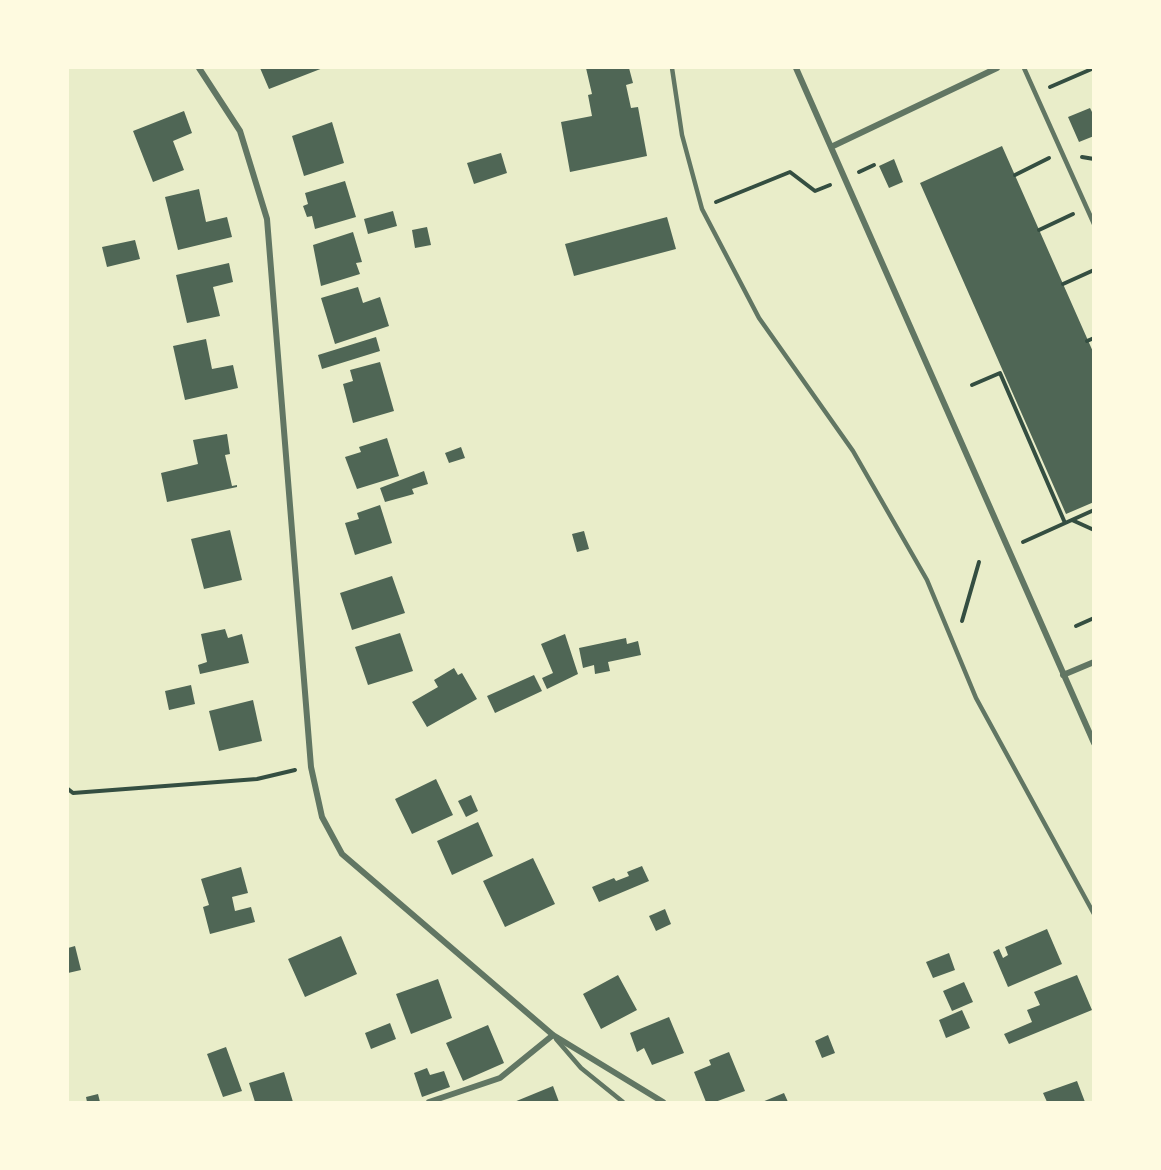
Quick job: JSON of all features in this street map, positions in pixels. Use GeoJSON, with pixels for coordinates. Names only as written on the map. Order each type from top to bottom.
{"type":"FeatureCollection","features":[{"type":"Feature","properties":{"kind":"street"},"geometry":{"type":"LineString","coordinates":[[199,68],[240,131],[267,219],[310,767],[322,817],[342,854],[553,1035],[663,1102]]}},
{"type":"Feature","properties":{"kind":"street"},"geometry":{"type":"LineString","coordinates":[[796,68],[1094,742]]}},
{"type":"Feature","properties":{"kind":"street"},"geometry":{"type":"LineString","coordinates":[[831,147],[997,68]]}},
{"type":"Feature","properties":{"kind":"street"},"geometry":{"type":"LineString","coordinates":[[1063,675],[1094,662]]}},
{"type":"Feature","properties":{"kind":"street"},"geometry":{"type":"LineString","coordinates":[[429,1102],[500,1078],[553,1035]]}},
{"type":"Feature","properties":{"kind":"lane"},"geometry":{"type":"LineString","coordinates":[[672,68],[682,135],[702,208],[759,318],[864,471],[927,580],[976,698],[1094,914]]}},
{"type":"Feature","properties":{"kind":"lane"},"geometry":{"type":"LineString","coordinates":[[1024,68],[1094,224]]}},
{"type":"Feature","properties":{"kind":"lane"},"geometry":{"type":"LineString","coordinates":[[553,1035],[581,1068],[624,1102]]}},
{"type":"Feature","properties":{"kind":"path"},"geometry":{"type":"LineString","coordinates":[[1036,93],[1094,68]]}},
{"type":"Feature","properties":{"kind":"path"},"geometry":{"type":"LineString","coordinates":[[702,208],[790,172],[815,191],[874,165]]}},
{"type":"Feature","properties":{"kind":"path"},"geometry":{"type":"LineString","coordinates":[[1015,175],[1034,166]]}},
{"type":"Feature","properties":{"kind":"path"},"geometry":{"type":"LineString","coordinates":[[1039,230],[1058,221]]}},
{"type":"Feature","properties":{"kind":"path"},"geometry":{"type":"LineString","coordinates":[[1063,284],[1094,270]]}},
{"type":"Feature","properties":{"kind":"path"},"geometry":{"type":"LineString","coordinates":[[1088,340],[1094,338]]}},
{"type":"Feature","properties":{"kind":"path"},"geometry":{"type":"LineString","coordinates":[[972,385],[1000,373],[1065,523]]}},
{"type":"Feature","properties":{"kind":"path"},"geometry":{"type":"LineString","coordinates":[[1008,549],[1094,510]]}},
{"type":"Feature","properties":{"kind":"path"},"geometry":{"type":"LineString","coordinates":[[1071,520],[1094,530]]}},
{"type":"Feature","properties":{"kind":"path"},"geometry":{"type":"LineString","coordinates":[[954,645],[972,593],[979,562]]}},
{"type":"Feature","properties":{"kind":"path"},"geometry":{"type":"LineString","coordinates":[[1076,626],[1094,618]]}},
{"type":"Feature","properties":{"kind":"path"},"geometry":{"type":"LineString","coordinates":[[68,789],[73,793],[258,779],[310,767]]}},
{"type":"Feature","properties":{"kind":"building"},"geometry":{"type":"Polygon","coordinates":[[[260,68],[323,68],[269,89],[260,68]]]}},
{"type":"Feature","properties":{"kind":"building"},"geometry":{"type":"Polygon","coordinates":[[[586,68],[629,68],[633,83],[626,85],[631,108],[638,107],[647,156],[570,172],[561,122],[592,116],[588,95],[592,94],[586,68]]]}},
{"type":"Feature","properties":{"kind":"building"},"geometry":{"type":"Polygon","coordinates":[[[1090,108],[1094,116],[1094,136],[1079,142],[1068,117],[1090,108]]]}},
{"type":"Feature","properties":{"kind":"building"},"geometry":{"type":"Polygon","coordinates":[[[184,111],[192,133],[173,141],[184,170],[153,182],[133,131],[184,111]]]}},
{"type":"Feature","properties":{"kind":"building"},"geometry":{"type":"Polygon","coordinates":[[[332,122],[344,163],[304,176],[292,136],[332,122]]]}},
{"type":"Feature","properties":{"kind":"building"},"geometry":{"type":"Polygon","coordinates":[[[1002,146],[1094,354],[1094,502],[1066,514],[920,183],[1002,146]]]}},
{"type":"Feature","properties":{"kind":"building"},"geometry":{"type":"Polygon","coordinates":[[[501,153],[507,173],[474,184],[467,163],[501,153]]]}},
{"type":"Feature","properties":{"kind":"building"},"geometry":{"type":"Polygon","coordinates":[[[894,159],[903,182],[889,188],[879,166],[894,159]]]}},
{"type":"Feature","properties":{"kind":"building"},"geometry":{"type":"Polygon","coordinates":[[[345,181],[356,217],[315,229],[312,216],[307,217],[303,206],[308,204],[305,193],[345,181]]]}},
{"type":"Feature","properties":{"kind":"building"},"geometry":{"type":"Polygon","coordinates":[[[199,189],[206,222],[227,217],[232,237],[178,250],[165,197],[199,189]]]}},
{"type":"Feature","properties":{"kind":"building"},"geometry":{"type":"Polygon","coordinates":[[[393,211],[397,226],[368,234],[364,219],[393,211]]]}},
{"type":"Feature","properties":{"kind":"building"},"geometry":{"type":"Polygon","coordinates":[[[667,217],[676,249],[574,276],[565,244],[667,217]]]}},
{"type":"Feature","properties":{"kind":"building"},"geometry":{"type":"Polygon","coordinates":[[[427,227],[431,245],[415,248],[412,230],[427,227]]]}},
{"type":"Feature","properties":{"kind":"building"},"geometry":{"type":"Polygon","coordinates":[[[353,232],[362,262],[356,263],[360,274],[321,286],[313,245],[353,232]]]}},
{"type":"Feature","properties":{"kind":"building"},"geometry":{"type":"Polygon","coordinates":[[[135,240],[140,259],[107,267],[102,247],[135,240]]]}},
{"type":"Feature","properties":{"kind":"building"},"geometry":{"type":"Polygon","coordinates":[[[229,263],[233,282],[213,287],[220,316],[187,323],[176,275],[229,263]]]}},
{"type":"Feature","properties":{"kind":"building"},"geometry":{"type":"Polygon","coordinates":[[[358,287],[363,303],[380,297],[389,326],[335,344],[321,298],[358,287]]]}},
{"type":"Feature","properties":{"kind":"building"},"geometry":{"type":"Polygon","coordinates":[[[376,337],[380,351],[322,369],[318,355],[376,337]]]}},
{"type":"Feature","properties":{"kind":"building"},"geometry":{"type":"Polygon","coordinates":[[[206,339],[212,369],[233,365],[238,388],[185,400],[173,346],[206,339]]]}},
{"type":"Feature","properties":{"kind":"building"},"geometry":{"type":"Polygon","coordinates":[[[380,362],[394,411],[353,423],[343,384],[353,381],[350,370],[380,362]]]}},
{"type":"Feature","properties":{"kind":"building"},"geometry":{"type":"Polygon","coordinates":[[[227,434],[230,454],[225,455],[232,486],[237,485],[237,487],[167,502],[161,473],[198,464],[193,440],[227,434]]]}},
{"type":"Feature","properties":{"kind":"building"},"geometry":{"type":"Polygon","coordinates":[[[387,438],[399,476],[357,489],[345,457],[361,452],[359,447],[387,438]]]}},
{"type":"Feature","properties":{"kind":"building"},"geometry":{"type":"Polygon","coordinates":[[[461,447],[465,458],[449,463],[445,453],[461,447]]]}},
{"type":"Feature","properties":{"kind":"building"},"geometry":{"type":"Polygon","coordinates":[[[424,471],[428,484],[412,489],[414,494],[385,502],[380,488],[424,471]]]}},
{"type":"Feature","properties":{"kind":"building"},"geometry":{"type":"Polygon","coordinates":[[[380,505],[392,543],[355,555],[345,523],[359,519],[357,513],[380,505]]]}},
{"type":"Feature","properties":{"kind":"building"},"geometry":{"type":"Polygon","coordinates":[[[230,530],[242,580],[204,589],[191,539],[230,530]]]}},
{"type":"Feature","properties":{"kind":"building"},"geometry":{"type":"Polygon","coordinates":[[[584,531],[589,549],[577,552],[572,534],[584,531]]]}},
{"type":"Feature","properties":{"kind":"building"},"geometry":{"type":"Polygon","coordinates":[[[392,576],[405,613],[352,630],[340,593],[392,576]]]}},
{"type":"Feature","properties":{"kind":"building"},"geometry":{"type":"Polygon","coordinates":[[[225,629],[228,638],[242,634],[249,663],[200,674],[198,665],[207,662],[201,634],[225,629]]]}},
{"type":"Feature","properties":{"kind":"building"},"geometry":{"type":"Polygon","coordinates":[[[400,633],[413,671],[368,685],[355,647],[400,633]]]}},
{"type":"Feature","properties":{"kind":"building"},"geometry":{"type":"Polygon","coordinates":[[[565,634],[578,674],[547,689],[542,678],[553,673],[541,644],[565,634]]]}},
{"type":"Feature","properties":{"kind":"building"},"geometry":{"type":"Polygon","coordinates":[[[626,638],[627,644],[638,641],[641,655],[608,662],[610,671],[595,674],[594,665],[583,668],[579,648],[626,638]]]}},
{"type":"Feature","properties":{"kind":"building"},"geometry":{"type":"Polygon","coordinates":[[[454,668],[458,675],[462,673],[477,699],[427,727],[412,702],[438,687],[434,680],[454,668]]]}},
{"type":"Feature","properties":{"kind":"building"},"geometry":{"type":"Polygon","coordinates":[[[534,675],[542,691],[495,713],[487,696],[534,675]]]}},
{"type":"Feature","properties":{"kind":"building"},"geometry":{"type":"Polygon","coordinates":[[[191,685],[195,704],[169,710],[165,691],[191,685]]]}},
{"type":"Feature","properties":{"kind":"building"},"geometry":{"type":"Polygon","coordinates":[[[253,700],[262,741],[219,751],[209,711],[253,700]]]}},
{"type":"Feature","properties":{"kind":"building"},"geometry":{"type":"Polygon","coordinates":[[[436,779],[453,815],[412,834],[395,799],[436,779]]]}},
{"type":"Feature","properties":{"kind":"building"},"geometry":{"type":"Polygon","coordinates":[[[471,795],[478,811],[466,817],[458,801],[471,795]]]}},
{"type":"Feature","properties":{"kind":"building"},"geometry":{"type":"Polygon","coordinates":[[[478,822],[493,856],[452,875],[437,841],[478,822]]]}},
{"type":"Feature","properties":{"kind":"building"},"geometry":{"type":"Polygon","coordinates":[[[533,858],[555,904],[505,927],[483,881],[533,858]]]}},
{"type":"Feature","properties":{"kind":"building"},"geometry":{"type":"Polygon","coordinates":[[[642,866],[649,881],[599,902],[592,887],[614,878],[616,881],[629,876],[627,872],[642,866]]]}},
{"type":"Feature","properties":{"kind":"building"},"geometry":{"type":"Polygon","coordinates":[[[241,867],[248,893],[232,897],[235,911],[251,907],[255,922],[210,934],[203,907],[209,905],[201,879],[241,867]]]}},
{"type":"Feature","properties":{"kind":"building"},"geometry":{"type":"Polygon","coordinates":[[[665,909],[671,924],[656,931],[649,916],[665,909]]]}},
{"type":"Feature","properties":{"kind":"building"},"geometry":{"type":"Polygon","coordinates":[[[1047,929],[1062,964],[1008,987],[993,952],[999,949],[1003,958],[1008,955],[1005,947],[1047,929]]]}},
{"type":"Feature","properties":{"kind":"building"},"geometry":{"type":"Polygon","coordinates":[[[341,936],[357,974],[305,997],[288,959],[341,936]]]}},
{"type":"Feature","properties":{"kind":"building"},"geometry":{"type":"Polygon","coordinates":[[[75,946],[81,970],[68,973],[68,948],[75,946]]]}},
{"type":"Feature","properties":{"kind":"building"},"geometry":{"type":"Polygon","coordinates":[[[949,953],[955,970],[933,978],[926,962],[949,953]]]}},
{"type":"Feature","properties":{"kind":"building"},"geometry":{"type":"Polygon","coordinates":[[[618,975],[637,1010],[601,1029],[583,994],[618,975]]]}},
{"type":"Feature","properties":{"kind":"building"},"geometry":{"type":"Polygon","coordinates":[[[1077,975],[1092,1010],[1009,1044],[1004,1034],[1032,1022],[1027,1010],[1040,1005],[1034,992],[1077,975]]]}},
{"type":"Feature","properties":{"kind":"building"},"geometry":{"type":"Polygon","coordinates":[[[438,979],[452,1018],[411,1034],[396,994],[438,979]]]}},
{"type":"Feature","properties":{"kind":"building"},"geometry":{"type":"Polygon","coordinates":[[[964,982],[973,1002],[952,1011],[943,991],[964,982]]]}},
{"type":"Feature","properties":{"kind":"building"},"geometry":{"type":"Polygon","coordinates":[[[962,1010],[970,1028],[946,1038],[939,1020],[962,1010]]]}},
{"type":"Feature","properties":{"kind":"building"},"geometry":{"type":"Polygon","coordinates":[[[669,1017],[684,1053],[652,1065],[644,1048],[637,1052],[630,1033],[669,1017]]]}},
{"type":"Feature","properties":{"kind":"building"},"geometry":{"type":"Polygon","coordinates":[[[390,1023],[396,1039],[371,1049],[365,1033],[390,1023]]]}},
{"type":"Feature","properties":{"kind":"building"},"geometry":{"type":"Polygon","coordinates":[[[488,1025],[504,1063],[463,1081],[446,1043],[488,1025]]]}},
{"type":"Feature","properties":{"kind":"building"},"geometry":{"type":"Polygon","coordinates":[[[828,1035],[835,1053],[822,1058],[815,1041],[828,1035]]]}},
{"type":"Feature","properties":{"kind":"building"},"geometry":{"type":"Polygon","coordinates":[[[226,1047],[242,1091],[223,1097],[207,1054],[226,1047]]]}},
{"type":"Feature","properties":{"kind":"building"},"geometry":{"type":"Polygon","coordinates":[[[729,1052],[745,1091],[715,1102],[706,1102],[694,1072],[711,1065],[709,1060],[729,1052]]]}},
{"type":"Feature","properties":{"kind":"building"},"geometry":{"type":"Polygon","coordinates":[[[427,1068],[430,1075],[444,1071],[450,1087],[422,1097],[414,1073],[427,1068]]]}},
{"type":"Feature","properties":{"kind":"building"},"geometry":{"type":"Polygon","coordinates":[[[284,1072],[293,1102],[255,1102],[249,1083],[284,1072]]]}},
{"type":"Feature","properties":{"kind":"building"},"geometry":{"type":"Polygon","coordinates":[[[1077,1081],[1085,1102],[1047,1102],[1043,1093],[1077,1081]]]}},
{"type":"Feature","properties":{"kind":"building"},"geometry":{"type":"Polygon","coordinates":[[[553,1086],[559,1102],[514,1102],[553,1086]]]}},
{"type":"Feature","properties":{"kind":"building"},"geometry":{"type":"Polygon","coordinates":[[[784,1093],[788,1102],[762,1102],[784,1093]]]}},
{"type":"Feature","properties":{"kind":"building"},"geometry":{"type":"Polygon","coordinates":[[[98,1094],[100,1102],[87,1102],[86,1097],[98,1094]]]}}]}
